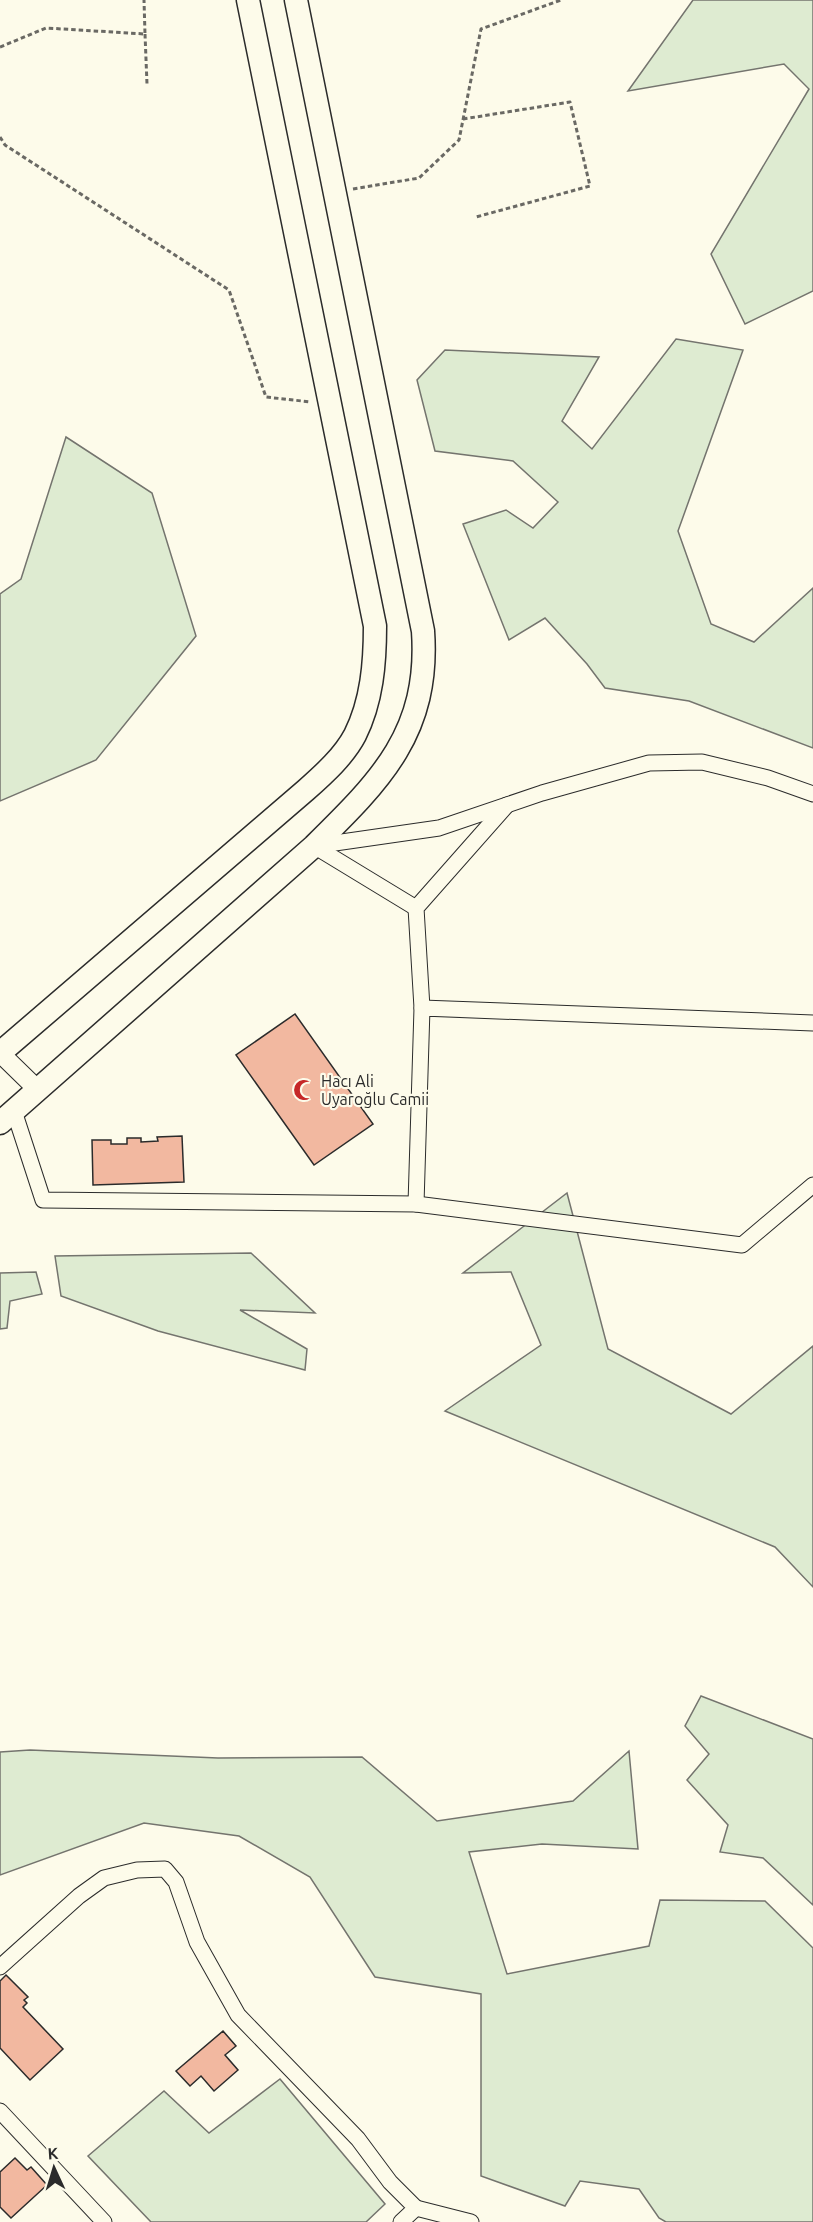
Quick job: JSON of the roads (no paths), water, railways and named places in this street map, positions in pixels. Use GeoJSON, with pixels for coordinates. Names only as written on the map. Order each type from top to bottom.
{"type":"FeatureCollection","features":[{"type":"Feature","properties":{"kind":"main road"},"geometry":{"type":"LineString","coordinates":[[0,1053],[333,765],[355,736],[368,703],[375,654],[375,626],[248,0]]}},
{"type":"Feature","properties":{"kind":"main road"},"geometry":{"type":"LineString","coordinates":[[7,1117],[314,846],[362,799],[401,746],[413,719],[425,661],[423,631],[296,0]]}},
{"type":"Feature","properties":{"kind":"street"},"geometry":{"type":"LineString","coordinates":[[314,846],[439,828],[507,805],[649,763],[702,762],[768,778],[813,794]]}},
{"type":"Feature","properties":{"kind":"street"},"geometry":{"type":"LineString","coordinates":[[416,1204],[422,1008],[416,908],[507,805]]}},
{"type":"Feature","properties":{"kind":"street"},"geometry":{"type":"LineString","coordinates":[[314,846],[416,908]]}},
{"type":"Feature","properties":{"kind":"street"},"geometry":{"type":"LineString","coordinates":[[422,1008],[813,1023]]}},
{"type":"Feature","properties":{"kind":"street"},"geometry":{"type":"LineString","coordinates":[[0,1053],[38,1090]]}},
{"type":"Feature","properties":{"kind":"street"},"geometry":{"type":"LineString","coordinates":[[7,1117],[43,1200],[416,1204],[742,1245],[813,1185]]}},
{"type":"Feature","properties":{"kind":"street"},"geometry":{"type":"LineString","coordinates":[[0,1967],[79,1896],[104,1878],[137,1870],[165,1869],[176,1882],[197,1942],[238,2015],[358,2139],[390,2182],[416,2208],[471,2222]]}},
{"type":"Feature","properties":{"kind":"street"},"geometry":{"type":"LineString","coordinates":[[0,2112],[104,2222]]}},
{"type":"Feature","properties":{"kind":"street"},"geometry":{"type":"LineString","coordinates":[[401,2222],[416,2208]]}},
{"type":"Feature","properties":{"kind":"place","name":"Hacı Ali Uyaroğlu Camii"},"geometry":{"type":"Point","coordinates":[304,1090]}}]}
